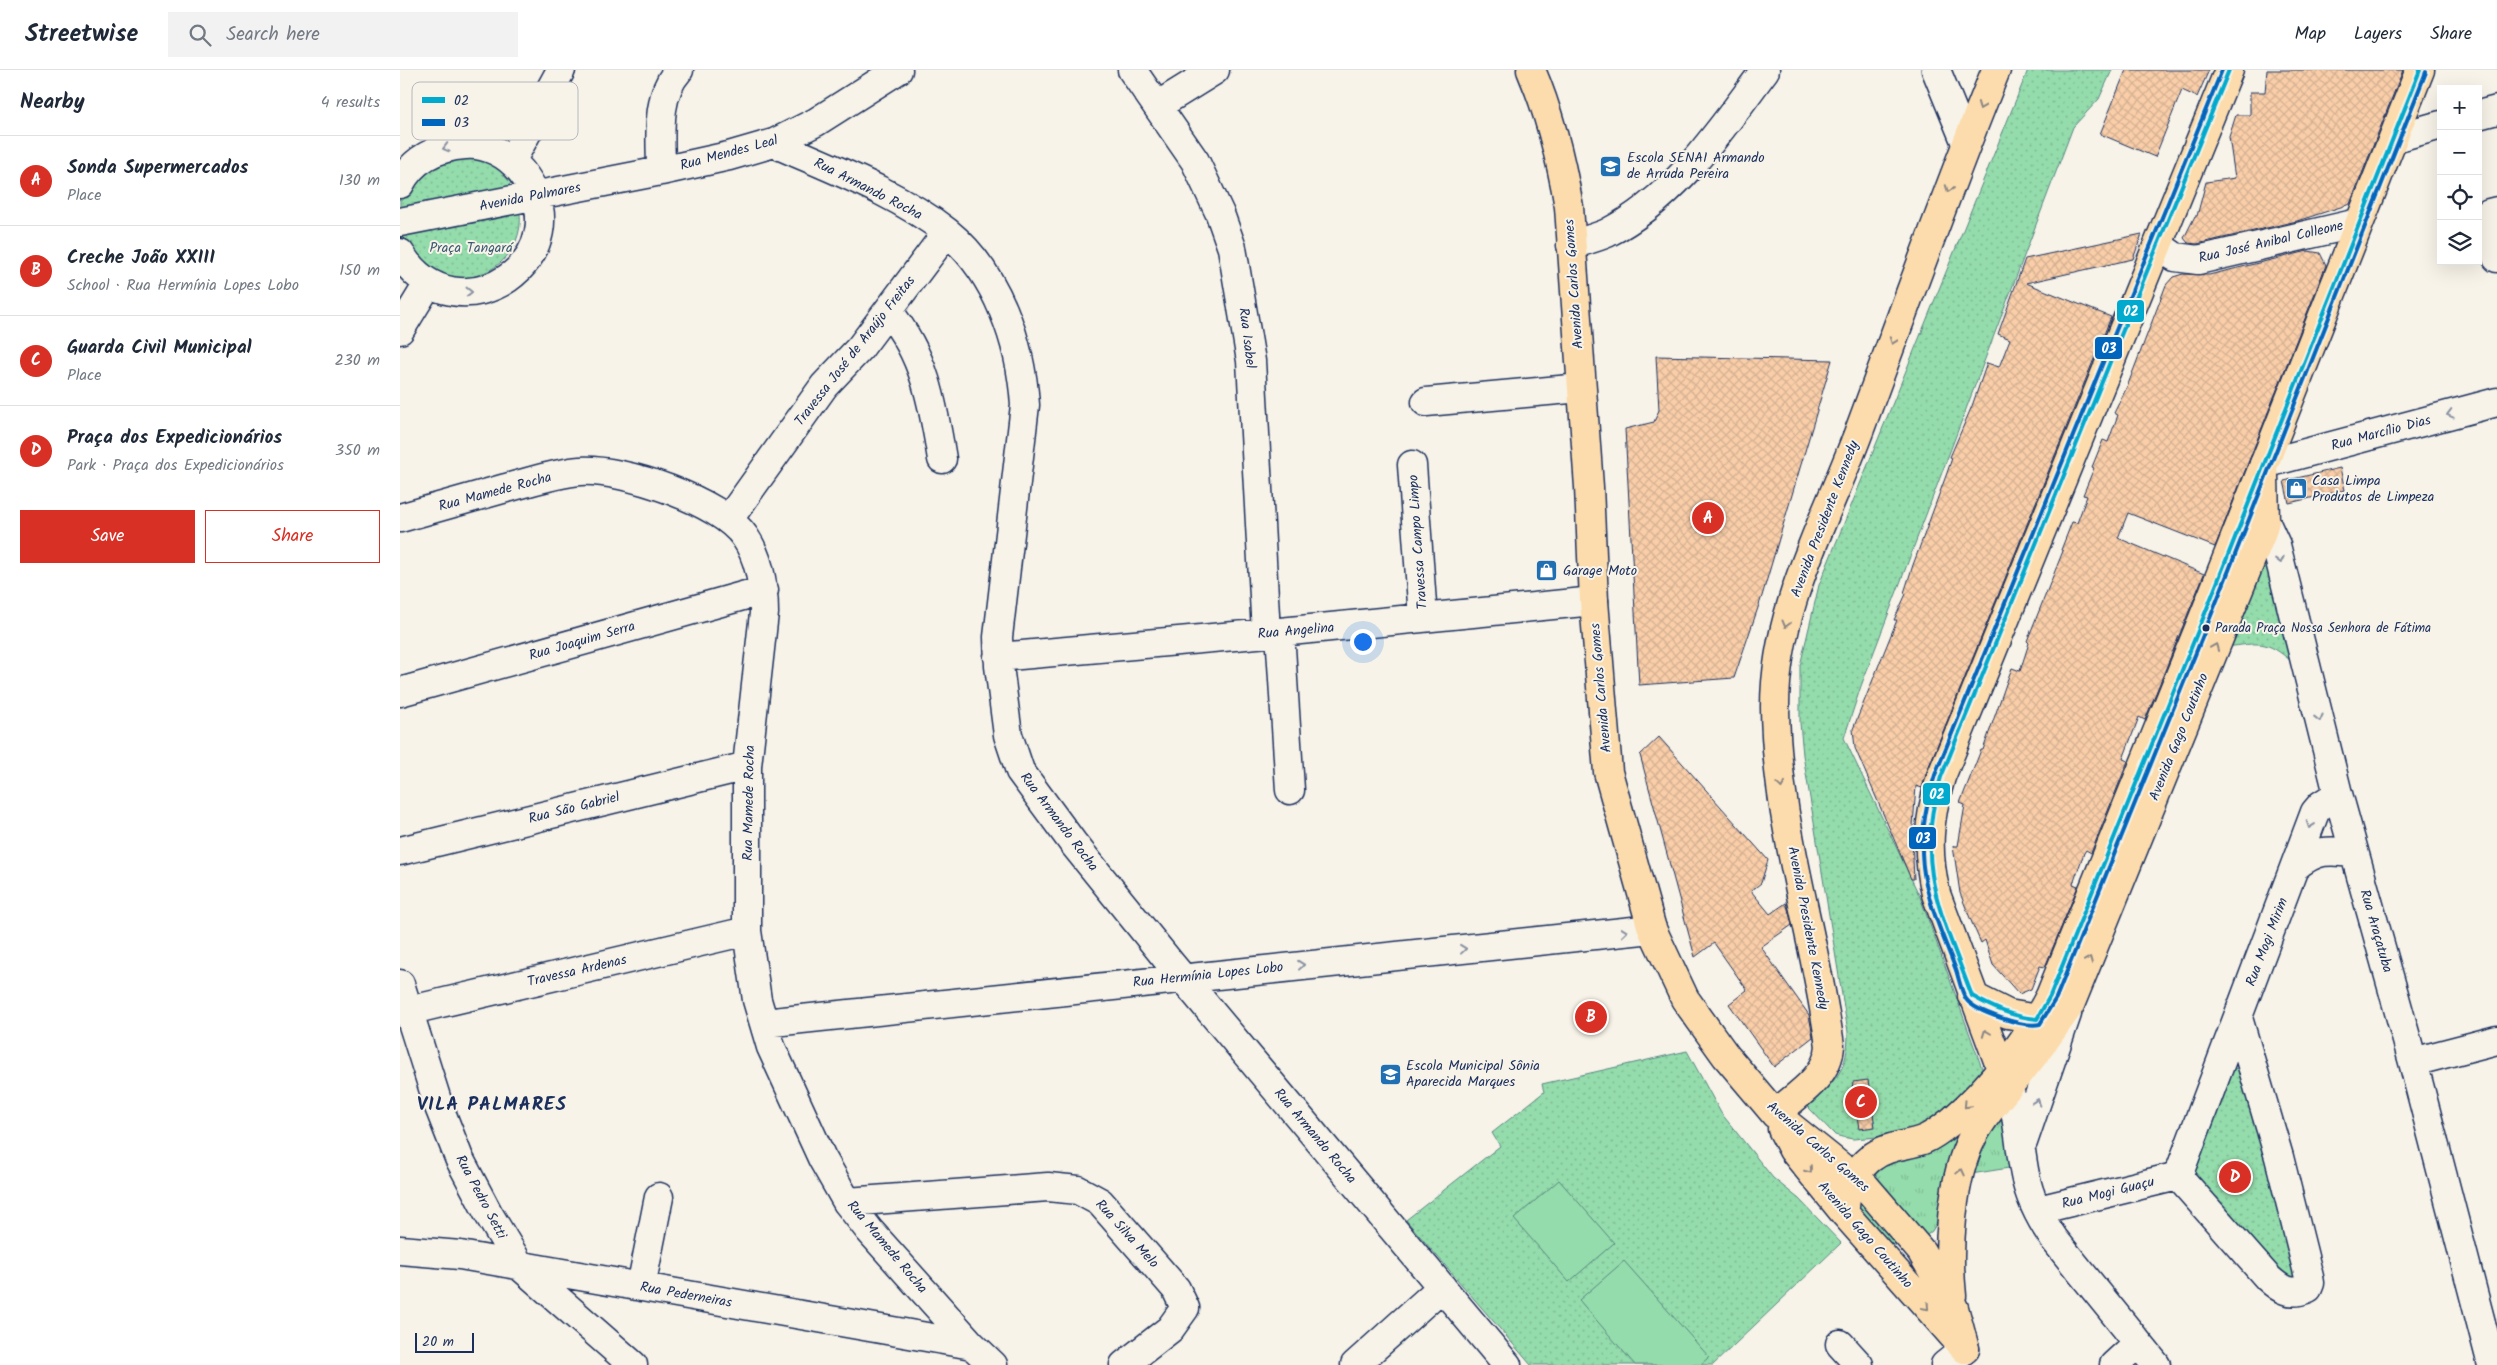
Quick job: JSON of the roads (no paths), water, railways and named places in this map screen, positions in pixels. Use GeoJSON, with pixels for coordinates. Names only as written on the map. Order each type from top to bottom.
{"type":"FeatureCollection","features":[{"type":"Feature","properties":{"kind":"main road","name":"Avenida Carlos Gomes"},"geometry":{"type":"LineString","coordinates":[[1530,70],[1542,96],[1562,166],[1569,207],[1594,601],[1608,772],[1652,929],[1668,967],[1685,999],[1726,1056],[1775,1114],[1854,1176],[1892,1216]]}},
{"type":"Feature","properties":{"kind":"main road","name":"Avenida Presidente Kennedy"},"geometry":{"type":"LineString","coordinates":[[1775,1114],[1822,1072],[1828,1060],[1830,1046],[1784,810],[1778,770],[1776,707],[1783,636],[1801,573],[1856,438],[1966,143],[1996,70]]}},
{"type":"Feature","properties":{"kind":"main road"},"geometry":{"type":"LineString","coordinates":[[2004,1078],[1972,996],[1933,880],[1928,835],[1932,809],[1941,778],[2229,70]]}},
{"type":"Feature","properties":{"kind":"main road"},"geometry":{"type":"LineString","coordinates":[[2264,464],[2420,70]]}},
{"type":"Feature","properties":{"kind":"main road","name":"Avenida Gago Coutinho"},"geometry":{"type":"LineString","coordinates":[[1962,1360],[1949,1256],[1960,1173],[1972,1137],[1990,1109],[2004,1078],[2070,1005],[2257,512],[2264,464]]}},
{"type":"Feature","properties":{"kind":"main road"},"geometry":{"type":"LineString","coordinates":[[1809,1142],[1860,1151],[1887,1150],[1908,1145],[1938,1132],[2004,1078],[2037,1019],[2058,976],[2257,512]]}},
{"type":"Feature","properties":{"kind":"main road"},"geometry":{"type":"LineString","coordinates":[[1972,996],[2008,1014],[2037,1019]]}},
{"type":"Feature","properties":{"kind":"main road","name":"Avenida Gago Coutinho"},"geometry":{"type":"LineString","coordinates":[[1775,1114],[1793,1150],[1962,1360]]}},
{"type":"Feature","properties":{"kind":"main road"},"geometry":{"type":"LineString","coordinates":[[1844,1214],[1845,1194],[1854,1176],[1868,1161],[1887,1150]]}},
{"type":"Feature","properties":{"kind":"main road","name":"Avenida Gago Coutinho"},"geometry":{"type":"LineString","coordinates":[[1892,1216],[1921,1251],[1954,1308]]}},
{"type":"Feature","properties":{"kind":"main road"},"geometry":{"type":"LineString","coordinates":[[1875,1250],[1897,1256],[1921,1251],[1943,1235],[1953,1220]]}},
{"type":"Feature","properties":{"kind":"street"},"geometry":{"type":"LineString","coordinates":[[554,82],[561,70]]}},
{"type":"Feature","properties":{"kind":"street"},"geometry":{"type":"LineString","coordinates":[[661,171],[661,120],[670,85],[679,70]]}},
{"type":"Feature","properties":{"kind":"street","name":"Rua Mendes Leal"},"geometry":{"type":"LineString","coordinates":[[661,171],[729,156],[774,143],[816,122],[898,70]]}},
{"type":"Feature","properties":{"kind":"street","name":"Rua Isabel"},"geometry":{"type":"LineString","coordinates":[[1132,70],[1195,161],[1220,214],[1232,248],[1251,361],[1273,633],[1290,790]]}},
{"type":"Feature","properties":{"kind":"street"},"geometry":{"type":"LineString","coordinates":[[1157,106],[1215,70]]}},
{"type":"Feature","properties":{"kind":"street"},"geometry":{"type":"LineString","coordinates":[[1571,245],[1605,234],[1662,196],[1702,154],[1765,70]]}},
{"type":"Feature","properties":{"kind":"street"},"geometry":{"type":"LineString","coordinates":[[1936,70],[1966,143]]}},
{"type":"Feature","properties":{"kind":"street"},"geometry":{"type":"LineString","coordinates":[[2482,114],[2497,110]]}},
{"type":"Feature","properties":{"kind":"street"},"geometry":{"type":"LineString","coordinates":[[2394,138],[2437,126]]}},
{"type":"Feature","properties":{"kind":"street"},"geometry":{"type":"LineString","coordinates":[[512,160],[523,140]]}},
{"type":"Feature","properties":{"kind":"street","name":"Rua Armando Rocha"},"geometry":{"type":"LineString","coordinates":[[774,143],[905,204],[947,232],[969,254],[993,289],[1016,348],[1024,378],[1024,422],[998,637],[998,657],[1008,736],[1020,771],[1073,843],[1183,978],[1508,1365]]}},
{"type":"Feature","properties":{"kind":"street"},"geometry":{"type":"LineString","coordinates":[[400,184],[405,174],[424,156],[447,146],[472,144],[497,151],[512,160],[532,185],[539,207],[539,231],[532,254],[517,272],[498,286],[475,293],[451,292],[428,284],[409,268],[400,254]]}},
{"type":"Feature","properties":{"kind":"street","name":"Avenida Palmares"},"geometry":{"type":"LineString","coordinates":[[400,222],[661,171]]}},
{"type":"Feature","properties":{"kind":"street"},"geometry":{"type":"LineString","coordinates":[[2497,211],[2486,216],[2497,258]]}},
{"type":"Feature","properties":{"kind":"street","name":"Rua José Anibal Colleone"},"geometry":{"type":"LineString","coordinates":[[2158,244],[2175,258],[2198,260],[2358,223]]}},
{"type":"Feature","properties":{"kind":"street","name":"Travessa José de Araújo Freitas"},"geometry":{"type":"LineString","coordinates":[[728,519],[824,386],[860,348],[947,232]]}},
{"type":"Feature","properties":{"kind":"street"},"geometry":{"type":"LineString","coordinates":[[400,330],[428,284]]}},
{"type":"Feature","properties":{"kind":"street"},"geometry":{"type":"LineString","coordinates":[[888,310],[903,328],[914,348],[934,412],[942,459]]}},
{"type":"Feature","properties":{"kind":"street"},"geometry":{"type":"LineString","coordinates":[[1426,402],[1581,388]]}},
{"type":"Feature","properties":{"kind":"street","name":"Rua Marcílio Dias"},"geometry":{"type":"LineString","coordinates":[[2264,464],[2497,402]]}},
{"type":"Feature","properties":{"kind":"street","name":"Travessa Campo Limpo"},"geometry":{"type":"LineString","coordinates":[[1412,465],[1423,618]]}},
{"type":"Feature","properties":{"kind":"street","name":"Rua Mamede Rocha"},"geometry":{"type":"LineString","coordinates":[[400,518],[554,475],[582,471],[620,475],[666,488],[728,519],[744,536],[757,562],[764,590],[764,613],[747,766],[747,932],[757,1000],[771,1046],[822,1158],[847,1202],[869,1230],[972,1345],[993,1365]]}},
{"type":"Feature","properties":{"kind":"street","name":"Rua Araçatuba"},"geometry":{"type":"LineString","coordinates":[[2257,512],[2276,545],[2338,794],[2413,1062],[2492,1365]]}},
{"type":"Feature","properties":{"kind":"street","name":"Rua Joaquim Serra"},"geometry":{"type":"LineString","coordinates":[[400,692],[764,590]]}},
{"type":"Feature","properties":{"kind":"street","name":"Rua Angelina"},"geometry":{"type":"LineString","coordinates":[[998,657],[1273,633],[1594,601]]}},
{"type":"Feature","properties":{"kind":"street","name":"Rua São Gabriel"},"geometry":{"type":"LineString","coordinates":[[400,851],[747,766]]}},
{"type":"Feature","properties":{"kind":"street","name":"Rua Mogi Mirim"},"geometry":{"type":"LineString","coordinates":[[2178,1176],[2315,812],[2322,804],[2338,794]]}},
{"type":"Feature","properties":{"kind":"street"},"geometry":{"type":"LineString","coordinates":[[2296,866],[2309,855],[2320,852],[2354,853]]}},
{"type":"Feature","properties":{"kind":"street","name":"Rua Hermínia Lopes Lobo"},"geometry":{"type":"LineString","coordinates":[[764,1023],[1652,929]]}},
{"type":"Feature","properties":{"kind":"street","name":"Travessa Ardenas"},"geometry":{"type":"LineString","coordinates":[[407,1011],[747,932]]}},
{"type":"Feature","properties":{"kind":"street","name":"Rua Pedro Setti"},"geometry":{"type":"LineString","coordinates":[[400,984],[439,1107],[459,1158],[488,1213],[520,1266],[633,1365]]}},
{"type":"Feature","properties":{"kind":"street","name":"Avenida Gago Coutinho"},"geometry":{"type":"LineString","coordinates":[[2021,1148],[2070,1005]]}},
{"type":"Feature","properties":{"kind":"street"},"geometry":{"type":"LineString","coordinates":[[2178,1176],[2268,1278],[2280,1289],[2295,1292],[2308,1288],[2310,1283],[2279,1157],[2238,1018]]}},
{"type":"Feature","properties":{"kind":"street"},"geometry":{"type":"LineString","coordinates":[[2413,1062],[2497,1040]]}},
{"type":"Feature","properties":{"kind":"street"},"geometry":{"type":"LineString","coordinates":[[2004,1078],[2016,1110],[2025,1177],[2038,1210],[2054,1239],[2156,1365]]}},
{"type":"Feature","properties":{"kind":"street","name":"Rua Mogi Guaçu"},"geometry":{"type":"LineString","coordinates":[[2038,1210],[2178,1176]]}},
{"type":"Feature","properties":{"kind":"street","name":"Rua Silva Melo"},"geometry":{"type":"LineString","coordinates":[[847,1202],[1048,1187],[1088,1194],[1100,1202],[1176,1289],[1185,1308],[1170,1329],[1124,1365]]}},
{"type":"Feature","properties":{"kind":"street"},"geometry":{"type":"LineString","coordinates":[[641,1287],[659,1197]]}},
{"type":"Feature","properties":{"kind":"street","name":"Rua Pederneiras"},"geometry":{"type":"LineString","coordinates":[[400,1250],[460,1255],[972,1345]]}},
{"type":"Feature","properties":{"kind":"street"},"geometry":{"type":"LineString","coordinates":[[1355,1365],[1442,1287]]}},
{"type":"Feature","properties":{"kind":"street"},"geometry":{"type":"LineString","coordinates":[[2114,1365],[2138,1343]]}},
{"type":"Feature","properties":{"kind":"street"},"geometry":{"type":"LineString","coordinates":[[1840,1344],[1859,1365]]}},
{"type":"Feature","properties":{"kind":"place","name":"Escola SENAI Armando de Arruda Pereira"},"geometry":{"type":"Point","coordinates":[1611,166]}},
{"type":"Feature","properties":{"kind":"place","name":"Casa Limpa Produtos de Limpeza"},"geometry":{"type":"Point","coordinates":[2296,489]}},
{"type":"Feature","properties":{"kind":"place","name":"Sonda Supermercados"},"geometry":{"type":"Point","coordinates":[1708,518]}},
{"type":"Feature","properties":{"kind":"place","name":"Garage Moto"},"geometry":{"type":"Point","coordinates":[1547,571]}},
{"type":"Feature","properties":{"kind":"place","name":"Parada Praça Nossa Senhora de Fátima"},"geometry":{"type":"Point","coordinates":[2206,628]}},
{"type":"Feature","properties":{"kind":"place","name":"Creche João XXIII"},"geometry":{"type":"Point","coordinates":[1591,1017]}},
{"type":"Feature","properties":{"kind":"place","name":"Escola Municipal Sônia Aparecida Marques"},"geometry":{"type":"Point","coordinates":[1390,1074]}},
{"type":"Feature","properties":{"kind":"place","name":"Guarda Civil Municipal"},"geometry":{"type":"Point","coordinates":[1861,1102]}},
{"type":"Feature","properties":{"kind":"place","name":"Praça dos Expedicionários"},"geometry":{"type":"Point","coordinates":[2235,1177]}},
{"type":"Feature","properties":{"kind":"district","name":"VILA PALMARES"},"geometry":{"type":"Point","coordinates":[492,1105]}},
{"type":"Feature","properties":{"kind":"park label","name":"Praça Tangará"},"geometry":{"type":"Point","coordinates":[471,248]}}]}
